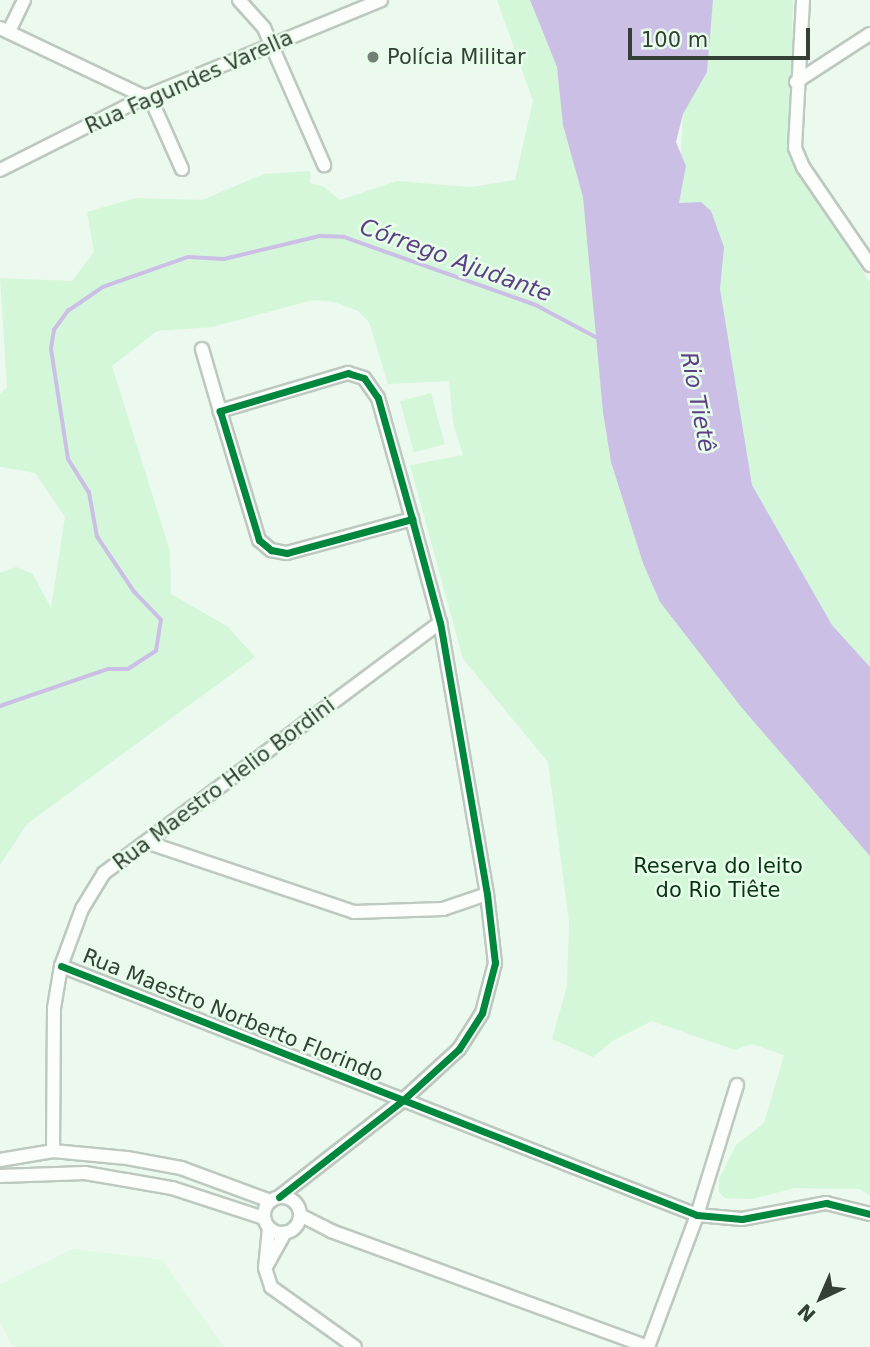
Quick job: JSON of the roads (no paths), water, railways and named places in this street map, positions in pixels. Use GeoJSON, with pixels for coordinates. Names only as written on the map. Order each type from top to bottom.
{"type":"FeatureCollection","features":[{"type":"Feature","properties":{"kind":"street"},"geometry":{"type":"LineString","coordinates":[[24,0],[4,29],[147,96],[182,169]]}},
{"type":"Feature","properties":{"kind":"street"},"geometry":{"type":"LineString","coordinates":[[239,0],[259,19],[272,44],[324,165]]}},
{"type":"Feature","properties":{"kind":"street","name":"Rua Fagundes Varella"},"geometry":{"type":"LineString","coordinates":[[0,170],[147,96],[381,0]]}},
{"type":"Feature","properties":{"kind":"street"},"geometry":{"type":"LineString","coordinates":[[803,0],[793,133],[803,167],[870,265]]}},
{"type":"Feature","properties":{"kind":"street"},"geometry":{"type":"LineString","coordinates":[[796,82],[870,34]]}},
{"type":"Feature","properties":{"kind":"street"},"geometry":{"type":"LineString","coordinates":[[202,349],[259,540],[271,550],[288,553],[412,519]]}},
{"type":"Feature","properties":{"kind":"street"},"geometry":{"type":"LineString","coordinates":[[220,411],[348,373],[364,378],[378,398],[440,623],[487,894],[495,963],[482,1013],[460,1049],[402,1101],[316,1171],[275,1199],[267,1223],[265,1268],[280,1297],[355,1347]]}},
{"type":"Feature","properties":{"kind":"street","name":"Rua Maestro Helio Bordini"},"geometry":{"type":"LineString","coordinates":[[53,1151],[54,1008],[61,966],[82,909],[104,873],[149,843],[440,623]]}},
{"type":"Feature","properties":{"kind":"street"},"geometry":{"type":"LineString","coordinates":[[149,843],[354,912],[443,909],[487,894]]}},
{"type":"Feature","properties":{"kind":"street","name":"Rua Maestro Norberto Florindo"},"geometry":{"type":"LineString","coordinates":[[61,966],[697,1215],[742,1219],[826,1203],[870,1214]]}},
{"type":"Feature","properties":{"kind":"street"},"geometry":{"type":"LineString","coordinates":[[0,1160],[53,1151],[181,1168],[275,1199],[291,1200],[300,1212],[331,1231],[648,1347],[697,1215],[737,1085]]}},
{"type":"Feature","properties":{"kind":"street"},"geometry":{"type":"LineString","coordinates":[[265,1268],[300,1212],[316,1171]]}},
{"type":"Feature","properties":{"kind":"street"},"geometry":{"type":"LineString","coordinates":[[0,1176],[99,1175],[172,1188],[290,1231],[331,1231]]}},
{"type":"Feature","properties":{"kind":"water","name":"Rio Tietê"},"geometry":{"type":"Polygon","coordinates":[[[530,0],[713,0],[707,72],[683,114],[676,142],[686,166],[679,203],[701,202],[711,211],[724,247],[720,289],[752,485],[832,625],[870,667],[870,856],[742,708],[660,602],[643,563],[611,462],[603,412],[583,197],[563,125],[557,67],[530,0]]]}},
{"type":"Feature","properties":{"kind":"waterway","name":"Córrego Ajudante"},"geometry":{"type":"LineString","coordinates":[[0,706],[108,669],[128,669],[156,651],[161,620],[134,592],[97,537],[89,493],[68,459],[51,349],[54,330],[68,311],[103,287],[188,257],[224,259],[320,236],[344,237],[536,305],[596,337]]}},
{"type":"Feature","properties":{"kind":"place","name":"Polícia Militar"},"geometry":{"type":"Point","coordinates":[373,57]}},
{"type":"Feature","properties":{"kind":"park label","name":"Reserva do leito do Rio Tiête"},"geometry":{"type":"Point","coordinates":[718,878]}}]}
